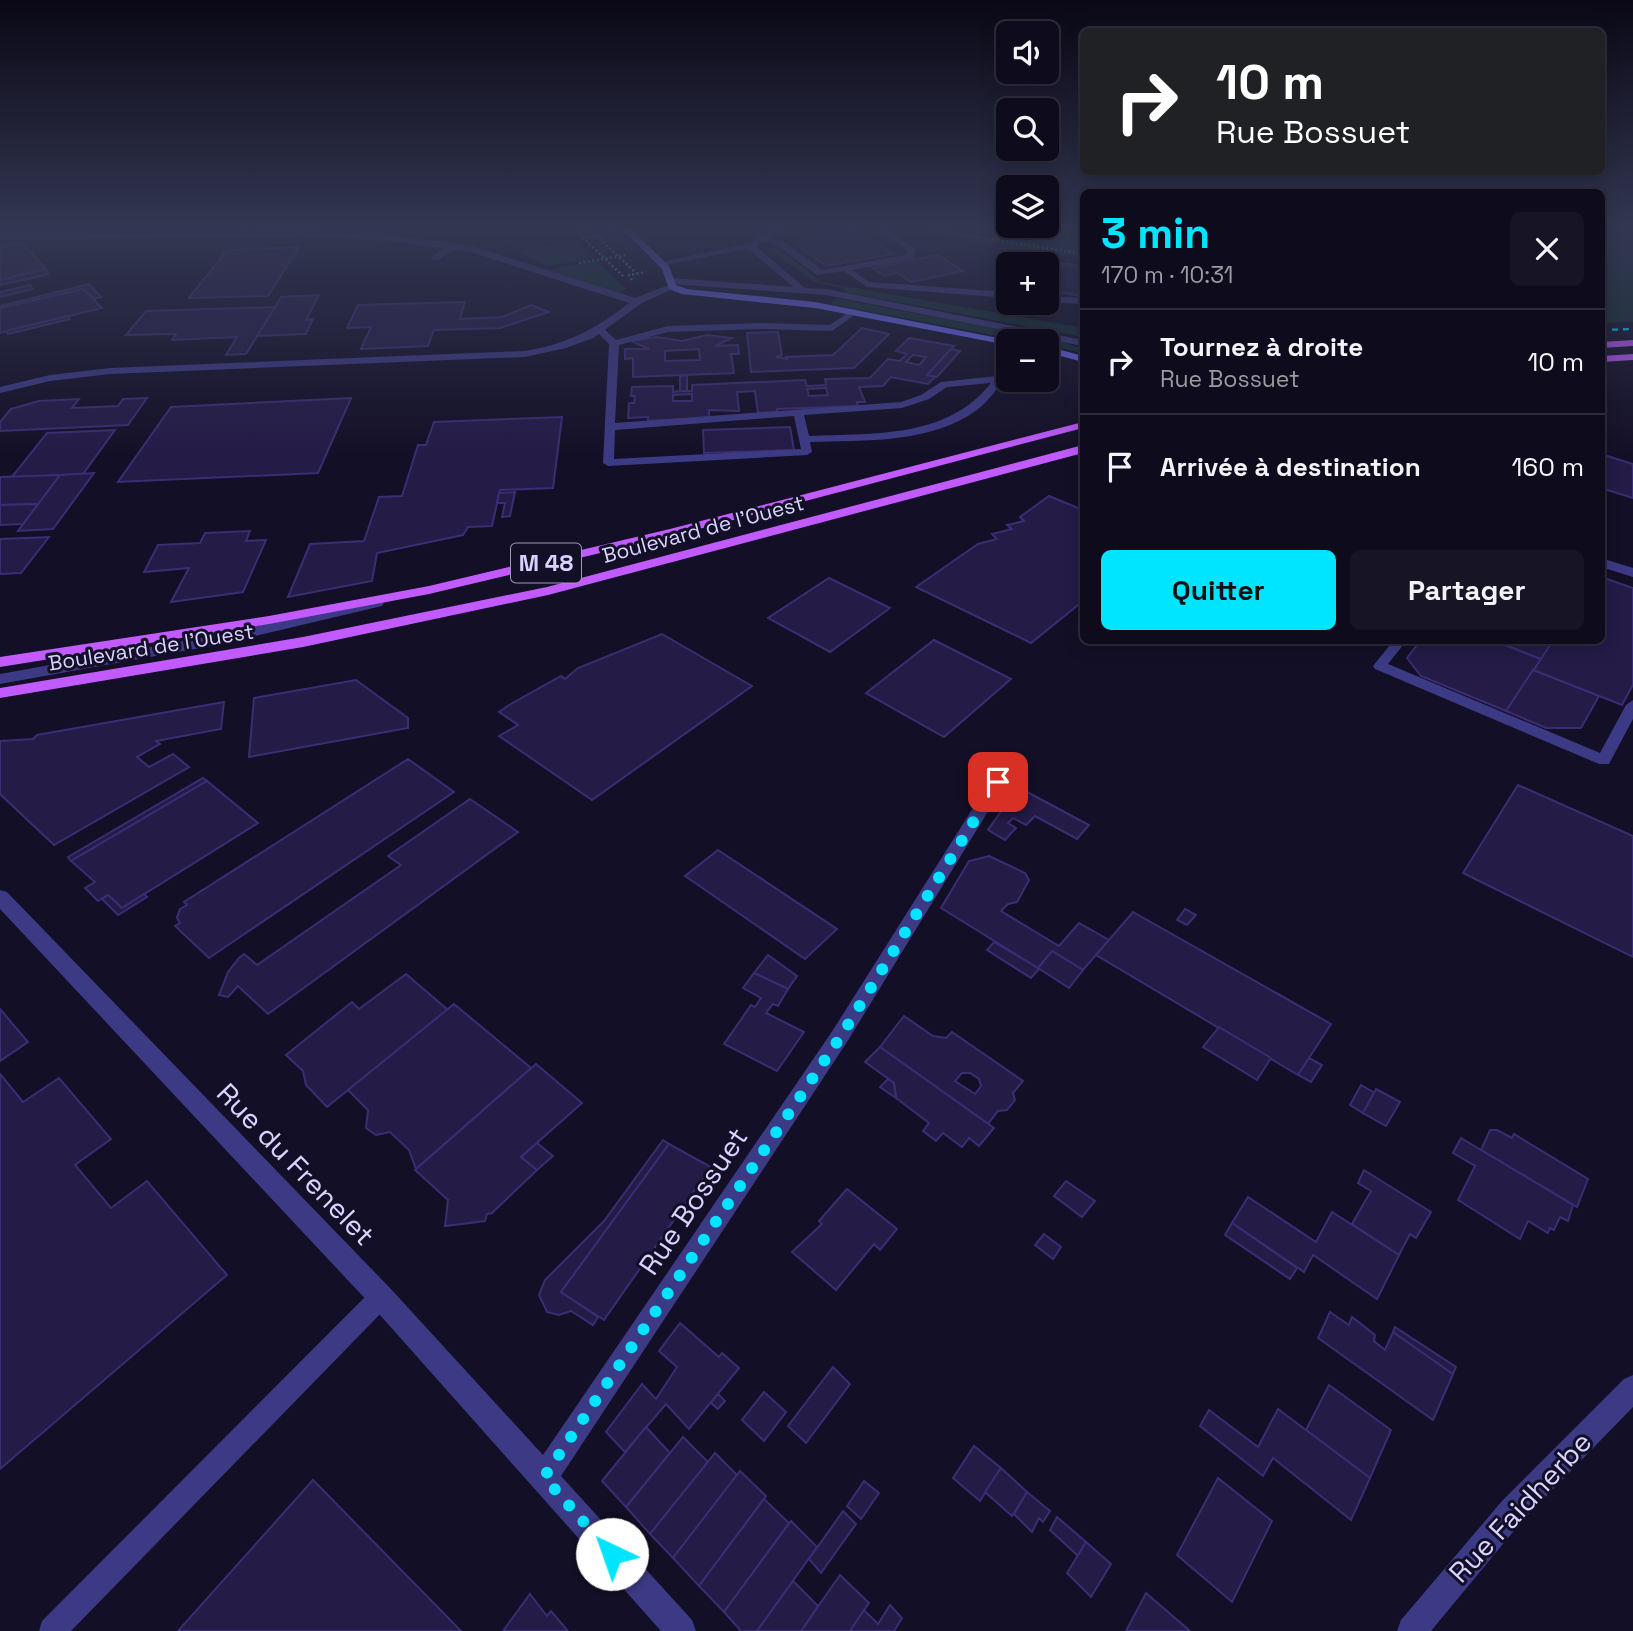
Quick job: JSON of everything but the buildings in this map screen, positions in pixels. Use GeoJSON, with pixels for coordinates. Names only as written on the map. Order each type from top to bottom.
{"type":"FeatureCollection","features":[{"type":"Feature","properties":{"kind":"main road"},"geometry":{"type":"LineString","coordinates":[[814,304],[996,340]]}},
{"type":"Feature","properties":{"kind":"main road"},"geometry":{"type":"LineString","coordinates":[[1605,345],[1633,343]]}},
{"type":"Feature","properties":{"kind":"main road"},"geometry":{"type":"LineString","coordinates":[[1059,353],[1080,358]]}},
{"type":"Feature","properties":{"kind":"main road"},"geometry":{"type":"LineString","coordinates":[[1605,359],[1633,357]]}},
{"type":"Feature","properties":{"kind":"main road","name":"Boulevard de l'Ouest"},"geometry":{"type":"LineString","coordinates":[[0,662],[306,613],[428,590],[658,537],[1080,426]]}},
{"type":"Feature","properties":{"kind":"main road"},"geometry":{"type":"LineString","coordinates":[[799,526],[953,473],[1080,436]]}},
{"type":"Feature","properties":{"kind":"main road","name":"Boulevard de l'Ouest"},"geometry":{"type":"LineString","coordinates":[[5,693],[259,650],[443,615],[599,579],[1080,450]]}},
{"type":"Feature","properties":{"kind":"street"},"geometry":{"type":"LineString","coordinates":[[0,390],[57,376],[110,371],[516,355],[563,346],[600,330],[629,304]]}},
{"type":"Feature","properties":{"kind":"street"},"geometry":{"type":"LineString","coordinates":[[1605,563],[1633,573]]}},
{"type":"Feature","properties":{"kind":"street","name":"Boulevard de l'Ouest"},"geometry":{"type":"LineString","coordinates":[[0,679],[217,640],[428,590]]}},
{"type":"Feature","properties":{"kind":"street","name":"Rue Bossuet"},"geometry":{"type":"LineString","coordinates":[[544,1477],[841,1036],[998,782]]}},
{"type":"Feature","properties":{"kind":"street","name":"Rue du Frenelet"},"geometry":{"type":"LineString","coordinates":[[0,897],[381,1297],[544,1477]]}},
{"type":"Feature","properties":{"kind":"street","name":"Rue Faidherbe"},"geometry":{"type":"LineString","coordinates":[[1412,1631],[1512,1511],[1633,1388]]}},
{"type":"Feature","properties":{"kind":"street"},"geometry":{"type":"LineString","coordinates":[[544,1477],[681,1631]]}},
{"type":"Feature","properties":{"kind":"lane"},"geometry":{"type":"LineString","coordinates":[[880,304],[1080,342]]}},
{"type":"Feature","properties":{"kind":"lane"},"geometry":{"type":"LineString","coordinates":[[614,343],[668,329],[760,326],[832,328],[853,312]]}},
{"type":"Feature","properties":{"kind":"lane"},"geometry":{"type":"LineString","coordinates":[[600,330],[614,343],[608,463],[807,452],[799,415]]}},
{"type":"Feature","properties":{"kind":"lane"},"geometry":{"type":"LineString","coordinates":[[610,427],[799,415],[902,405],[925,397],[944,384],[996,379]]}},
{"type":"Feature","properties":{"kind":"lane"},"geometry":{"type":"LineString","coordinates":[[804,439],[892,433],[941,424],[976,405],[996,382]]}},
{"type":"Feature","properties":{"kind":"lane"},"geometry":{"type":"LineString","coordinates":[[1398,644],[1380,666],[1604,760],[1633,705]]}},
{"type":"Feature","properties":{"kind":"lane"},"geometry":{"type":"LineString","coordinates":[[52,1631],[381,1297]]}},
{"type":"Feature","properties":{"kind":"green space"},"geometry":{"type":"Polygon","coordinates":[[[831,304],[869,304],[999,329],[996,329],[996,335],[831,304]]]}},
{"type":"Feature","properties":{"kind":"green space"},"geometry":{"type":"Polygon","coordinates":[[[908,304],[947,304],[996,313],[996,315],[1080,327],[1080,336],[1059,332],[1059,329],[1041,329],[908,304]]]}},
{"type":"Feature","properties":{"kind":"green space"},"geometry":{"type":"Polygon","coordinates":[[[1605,304],[1633,304],[1633,322],[1605,323],[1605,304]]]}},
{"type":"Feature","properties":{"kind":"green space"},"geometry":{"type":"Polygon","coordinates":[[[1059,341],[1080,348],[1080,352],[1059,348],[1059,341]]]}},
{"type":"Feature","properties":{"kind":"railway"},"geometry":{"type":"LineString","coordinates":[[1605,330],[1633,329]]}},
{"type":"Feature","properties":{"kind":"route"},"geometry":{"type":"LineString","coordinates":[[612,1554],[544,1477],[841,1036],[998,782]]}}]}
